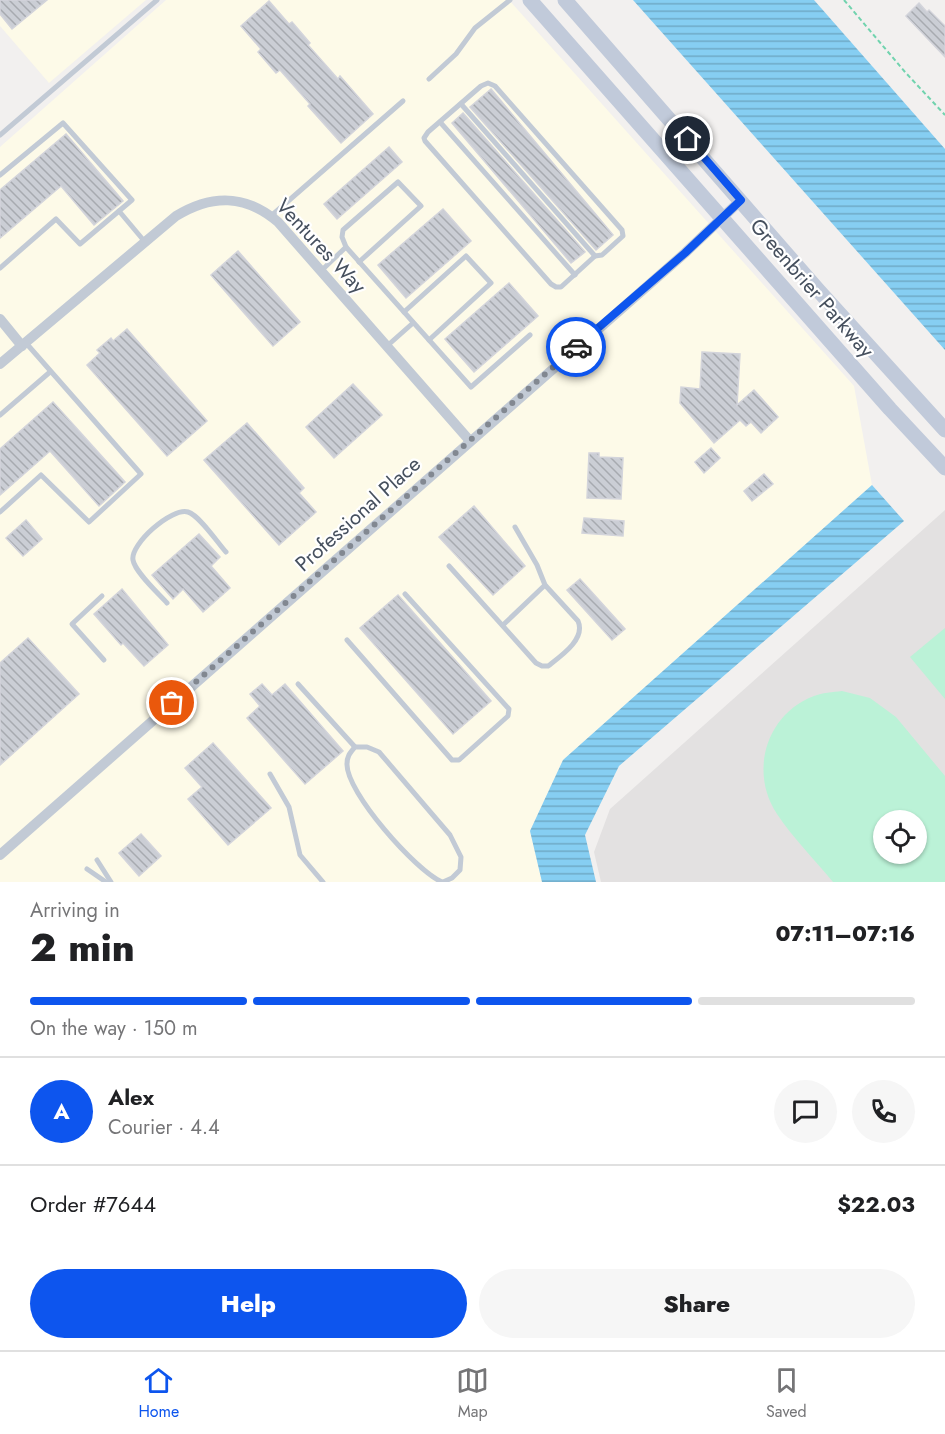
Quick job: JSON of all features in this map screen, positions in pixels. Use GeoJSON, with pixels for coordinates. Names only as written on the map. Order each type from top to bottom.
{"type":"FeatureCollection","features":[{"type":"Feature","properties":{"kind":"main road","name":"Greenbrier Parkway"},"geometry":{"type":"LineString","coordinates":[[530,0],[890,409],[945,468]]}},
{"type":"Feature","properties":{"kind":"main road","name":"Greenbrier Parkway"},"geometry":{"type":"LineString","coordinates":[[565,0],[945,430]]}},
{"type":"Feature","properties":{"kind":"street","name":"Ventures Way"},"geometry":{"type":"LineString","coordinates":[[0,364],[176,216],[208,201],[220,199],[239,201],[252,204],[271,216],[470,441]]}},
{"type":"Feature","properties":{"kind":"street","name":"Professional Place"},"geometry":{"type":"LineString","coordinates":[[0,855],[741,200]]}},
{"type":"Feature","properties":{"kind":"street"},"geometry":{"type":"LineString","coordinates":[[0,319],[24,344]]}},
{"type":"Feature","properties":{"kind":"lane"},"geometry":{"type":"LineString","coordinates":[[0,135],[157,0]]}},
{"type":"Feature","properties":{"kind":"lane"},"geometry":{"type":"LineString","coordinates":[[429,79],[456,54],[475,28],[510,0]]}},
{"type":"Feature","properties":{"kind":"lane"},"geometry":{"type":"LineString","coordinates":[[484,84],[495,86],[614,219],[622,230],[623,236],[602,255],[595,256],[561,287],[551,284],[428,146],[424,138],[461,104],[484,84]]}},
{"type":"Feature","properties":{"kind":"lane"},"geometry":{"type":"LineString","coordinates":[[271,216],[403,101]]}},
{"type":"Feature","properties":{"kind":"lane"},"geometry":{"type":"LineString","coordinates":[[461,104],[595,256]]}},
{"type":"Feature","properties":{"kind":"lane"},"geometry":{"type":"LineString","coordinates":[[440,122],[575,275]]}},
{"type":"Feature","properties":{"kind":"lane"},"geometry":{"type":"LineString","coordinates":[[0,175],[63,123],[132,200],[80,244],[56,219],[3,266],[0,257]]}},
{"type":"Feature","properties":{"kind":"lane"},"geometry":{"type":"LineString","coordinates":[[359,262],[421,206],[398,182],[343,230],[342,237],[346,247],[359,262],[404,312],[413,323],[471,387],[530,335]]}},
{"type":"Feature","properties":{"kind":"lane"},"geometry":{"type":"LineString","coordinates":[[119,211],[146,242]]}},
{"type":"Feature","properties":{"kind":"lane"},"geometry":{"type":"LineString","coordinates":[[321,271],[346,247]]}},
{"type":"Feature","properties":{"kind":"lane"},"geometry":{"type":"LineString","coordinates":[[404,312],[466,256],[491,283],[429,340]]}},
{"type":"Feature","properties":{"kind":"lane"},"geometry":{"type":"LineString","coordinates":[[387,346],[413,323]]}},
{"type":"Feature","properties":{"kind":"lane"},"geometry":{"type":"LineString","coordinates":[[0,512],[41,475],[89,522],[141,474],[24,344]]}},
{"type":"Feature","properties":{"kind":"lane"},"geometry":{"type":"LineString","coordinates":[[0,415],[50,372]]}},
{"type":"Feature","properties":{"kind":"lane"},"geometry":{"type":"LineString","coordinates":[[167,603],[135,567],[132,558],[141,540],[168,516],[177,511],[186,511],[194,515],[226,552]]}},
{"type":"Feature","properties":{"kind":"lane"},"geometry":{"type":"LineString","coordinates":[[449,566],[536,663],[542,666],[553,662],[579,638],[581,627],[545,585],[537,565],[514,527]]}},
{"type":"Feature","properties":{"kind":"lane"},"geometry":{"type":"LineString","coordinates":[[502,626],[545,585]]}},
{"type":"Feature","properties":{"kind":"lane"},"geometry":{"type":"LineString","coordinates":[[347,640],[452,759],[459,760],[508,716],[509,709],[405,594]]}},
{"type":"Feature","properties":{"kind":"lane"},"geometry":{"type":"LineString","coordinates":[[102,596],[72,624],[104,660]]}},
{"type":"Feature","properties":{"kind":"lane"},"geometry":{"type":"LineString","coordinates":[[298,684],[355,747],[367,747],[378,752],[453,840],[460,856],[460,870],[452,878],[442,882],[432,878],[418,866],[356,791],[346,765],[348,755],[355,747]]}},
{"type":"Feature","properties":{"kind":"lane"},"geometry":{"type":"LineString","coordinates":[[270,774],[289,807],[300,855],[323,882]]}},
{"type":"Feature","properties":{"kind":"lane"},"geometry":{"type":"LineString","coordinates":[[97,860],[111,882]]}},
{"type":"Feature","properties":{"kind":"lane"},"geometry":{"type":"LineString","coordinates":[[87,869],[106,882]]}},
{"type":"Feature","properties":{"kind":"path"},"geometry":{"type":"LineString","coordinates":[[844,0],[945,115]]}},
{"type":"Feature","properties":{"kind":"shaded area"},"geometry":{"type":"Polygon","coordinates":[[[0,0],[146,0],[49,83],[0,26],[0,0]]]}},
{"type":"Feature","properties":{"kind":"shaded area"},"geometry":{"type":"Polygon","coordinates":[[[166,0],[509,0],[854,386],[872,485],[563,760],[530,831],[542,882],[0,882],[0,147],[166,0]]]}},
{"type":"Feature","properties":{"kind":"shaded area"},"geometry":{"type":"Polygon","coordinates":[[[945,510],[945,882],[601,882],[594,852],[610,809],[945,510]]]}},
{"type":"Feature","properties":{"kind":"green space"},"geometry":{"type":"Polygon","coordinates":[[[945,628],[945,699],[910,657],[945,628]]]}},
{"type":"Feature","properties":{"kind":"green space"},"geometry":{"type":"Polygon","coordinates":[[[842,691],[870,698],[896,717],[945,776],[945,882],[833,882],[777,814],[764,780],[767,746],[784,716],[797,705],[817,695],[842,691]]]}},
{"type":"Feature","properties":{"kind":"water"},"geometry":{"type":"Polygon","coordinates":[[[633,0],[814,0],[945,149],[945,350],[633,0]]]}},
{"type":"Feature","properties":{"kind":"water"},"geometry":{"type":"Polygon","coordinates":[[[872,485],[904,521],[619,766],[585,835],[596,882],[542,882],[530,831],[563,760],[872,485]]]}},
{"type":"Feature","properties":{"kind":"building"},"geometry":{"type":"Polygon","coordinates":[[[0,0],[47,0],[12,29],[0,14],[0,0]]]}},
{"type":"Feature","properties":{"kind":"building"},"geometry":{"type":"Polygon","coordinates":[[[269,1],[289,24],[292,22],[310,43],[308,45],[338,79],[340,76],[373,114],[341,143],[280,70],[276,73],[258,52],[261,49],[241,26],[269,1]]]}},
{"type":"Feature","properties":{"kind":"building"},"geometry":{"type":"Polygon","coordinates":[[[919,3],[945,26],[945,57],[906,16],[919,3]]]}},
{"type":"Feature","properties":{"kind":"building"},"geometry":{"type":"Polygon","coordinates":[[[491,89],[613,235],[596,250],[470,107],[491,89]]]}},
{"type":"Feature","properties":{"kind":"building"},"geometry":{"type":"Polygon","coordinates":[[[463,113],[585,252],[571,263],[452,123],[463,113]]]}},
{"type":"Feature","properties":{"kind":"building"},"geometry":{"type":"Polygon","coordinates":[[[66,134],[123,201],[94,225],[61,186],[0,238],[0,190],[66,134]]]}},
{"type":"Feature","properties":{"kind":"building"},"geometry":{"type":"Polygon","coordinates":[[[389,147],[402,162],[337,219],[324,204],[389,147]]]}},
{"type":"Feature","properties":{"kind":"building"},"geometry":{"type":"Polygon","coordinates":[[[443,209],[471,241],[406,298],[378,265],[443,209]]]}},
{"type":"Feature","properties":{"kind":"building"},"geometry":{"type":"Polygon","coordinates":[[[238,251],[300,322],[273,346],[211,275],[238,251]]]}},
{"type":"Feature","properties":{"kind":"building"},"geometry":{"type":"Polygon","coordinates":[[[509,283],[538,316],[474,372],[445,339],[509,283]]]}},
{"type":"Feature","properties":{"kind":"building"},"geometry":{"type":"Polygon","coordinates":[[[127,329],[207,421],[167,456],[87,365],[100,353],[97,350],[111,338],[113,341],[127,329]]]}},
{"type":"Feature","properties":{"kind":"building"},"geometry":{"type":"Polygon","coordinates":[[[702,352],[740,354],[737,405],[754,390],[778,417],[761,433],[751,422],[746,426],[740,420],[714,443],[680,403],[681,387],[700,389],[702,352]]]}},
{"type":"Feature","properties":{"kind":"building"},"geometry":{"type":"Polygon","coordinates":[[[353,384],[382,415],[334,458],[306,427],[353,384]]]}},
{"type":"Feature","properties":{"kind":"building"},"geometry":{"type":"Polygon","coordinates":[[[53,402],[125,482],[99,506],[50,451],[0,495],[0,449],[53,402]]]}},
{"type":"Feature","properties":{"kind":"building"},"geometry":{"type":"Polygon","coordinates":[[[247,423],[304,488],[299,493],[316,512],[279,545],[204,460],[247,423]]]}},
{"type":"Feature","properties":{"kind":"building"},"geometry":{"type":"Polygon","coordinates":[[[711,448],[720,458],[704,473],[695,462],[711,448]]]}},
{"type":"Feature","properties":{"kind":"building"},"geometry":{"type":"Polygon","coordinates":[[[589,453],[599,453],[599,457],[623,458],[621,499],[587,498],[589,453]]]}},
{"type":"Feature","properties":{"kind":"building"},"geometry":{"type":"Polygon","coordinates":[[[764,474],[773,484],[752,501],[744,491],[764,474]]]}},
{"type":"Feature","properties":{"kind":"building"},"geometry":{"type":"Polygon","coordinates":[[[474,506],[525,566],[493,595],[439,537],[474,506]]]}},
{"type":"Feature","properties":{"kind":"building"},"geometry":{"type":"Polygon","coordinates":[[[584,518],[624,521],[623,536],[582,533],[584,518]]]}},
{"type":"Feature","properties":{"kind":"building"},"geometry":{"type":"Polygon","coordinates":[[[26,520],[42,539],[23,556],[6,538],[26,520]]]}},
{"type":"Feature","properties":{"kind":"building"},"geometry":{"type":"Polygon","coordinates":[[[199,534],[220,557],[211,566],[230,588],[203,612],[183,589],[173,599],[152,575],[199,534]]]}},
{"type":"Feature","properties":{"kind":"building"},"geometry":{"type":"Polygon","coordinates":[[[580,579],[625,629],[612,640],[567,590],[580,579]]]}},
{"type":"Feature","properties":{"kind":"building"},"geometry":{"type":"Polygon","coordinates":[[[122,589],[168,645],[144,666],[123,643],[121,645],[94,614],[122,589]]]}},
{"type":"Feature","properties":{"kind":"building"},"geometry":{"type":"Polygon","coordinates":[[[398,595],[491,701],[453,734],[360,628],[398,595]]]}},
{"type":"Feature","properties":{"kind":"building"},"geometry":{"type":"Polygon","coordinates":[[[28,638],[79,694],[0,765],[0,663],[28,638]]]}},
{"type":"Feature","properties":{"kind":"building"},"geometry":{"type":"Polygon","coordinates":[[[262,684],[272,695],[285,684],[343,751],[305,784],[247,718],[260,706],[250,694],[262,684]]]}},
{"type":"Feature","properties":{"kind":"building"},"geometry":{"type":"Polygon","coordinates":[[[213,743],[271,808],[228,845],[188,799],[202,787],[185,768],[213,743]]]}},
{"type":"Feature","properties":{"kind":"building"},"geometry":{"type":"Polygon","coordinates":[[[141,834],[161,856],[139,876],[119,853],[141,834]]]}},
{"type":"Feature","properties":{"kind":"way so far"},"geometry":{"type":"LineString","coordinates":[[172,703],[576,347]]}},
{"type":"Feature","properties":{"kind":"route"},"geometry":{"type":"LineString","coordinates":[[576,347],[685,253],[741,200],[688,139]]}}]}
